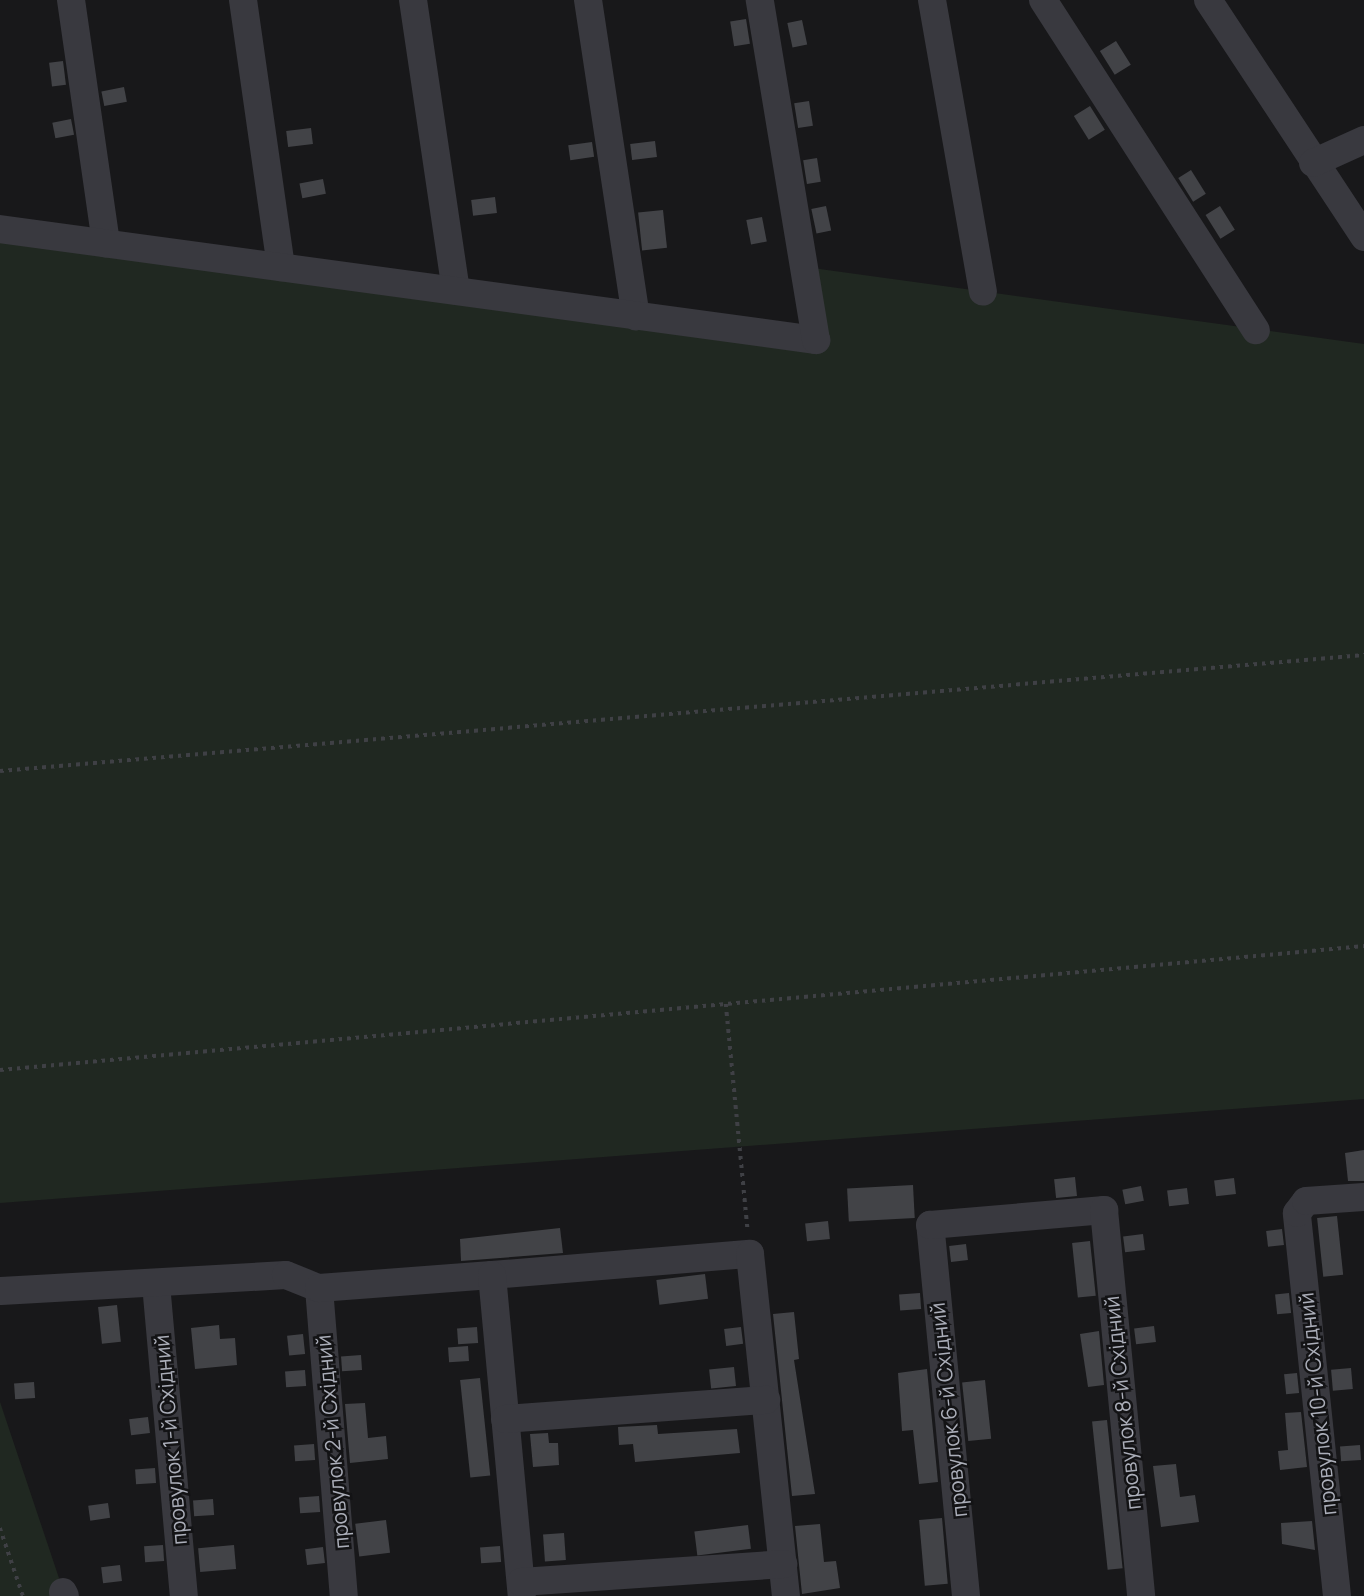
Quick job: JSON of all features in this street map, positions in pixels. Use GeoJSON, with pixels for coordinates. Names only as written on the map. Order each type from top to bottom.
{"type":"FeatureCollection","features":[{"type":"Feature","properties":{"kind":"street"},"geometry":{"type":"LineString","coordinates":[[71,0],[106,244]]}},
{"type":"Feature","properties":{"kind":"street"},"geometry":{"type":"LineString","coordinates":[[243,0],[281,267]]}},
{"type":"Feature","properties":{"kind":"street"},"geometry":{"type":"LineString","coordinates":[[413,0],[456,291]]}},
{"type":"Feature","properties":{"kind":"street"},"geometry":{"type":"LineString","coordinates":[[588,0],[636,316]]}},
{"type":"Feature","properties":{"kind":"street"},"geometry":{"type":"LineString","coordinates":[[0,229],[817,340],[760,0]]}},
{"type":"Feature","properties":{"kind":"street"},"geometry":{"type":"LineString","coordinates":[[932,0],[982,292]]}},
{"type":"Feature","properties":{"kind":"street"},"geometry":{"type":"LineString","coordinates":[[1043,0],[1255,330]]}},
{"type":"Feature","properties":{"kind":"street"},"geometry":{"type":"LineString","coordinates":[[1208,0],[1364,237]]}},
{"type":"Feature","properties":{"kind":"street"},"geometry":{"type":"LineString","coordinates":[[1313,163],[1364,140]]}},
{"type":"Feature","properties":{"kind":"street","name":"провулок 10-й Східний"},"geometry":{"type":"LineString","coordinates":[[1337,1596],[1297,1213],[1306,1201],[1364,1197]]}},
{"type":"Feature","properties":{"kind":"street","name":"провулок 8-й Східний"},"geometry":{"type":"LineString","coordinates":[[930,1225],[1104,1210],[1141,1596]]}},
{"type":"Feature","properties":{"kind":"street","name":"провулок 6-й Східний"},"geometry":{"type":"LineString","coordinates":[[930,1225],[967,1596]]}},
{"type":"Feature","properties":{"kind":"street"},"geometry":{"type":"LineString","coordinates":[[1,1291],[286,1275],[319,1289],[750,1254],[786,1596]]}},
{"type":"Feature","properties":{"kind":"street"},"geometry":{"type":"LineString","coordinates":[[492,1275],[522,1589],[783,1564]]}},
{"type":"Feature","properties":{"kind":"street","name":"провулок 1-й Східний"},"geometry":{"type":"LineString","coordinates":[[156,1284],[184,1596]]}},
{"type":"Feature","properties":{"kind":"street","name":"провулок 2-й Східний"},"geometry":{"type":"LineString","coordinates":[[319,1289],[344,1596]]}},
{"type":"Feature","properties":{"kind":"street"},"geometry":{"type":"LineString","coordinates":[[505,1419],[766,1400]]}},
{"type":"Feature","properties":{"kind":"path"},"geometry":{"type":"LineString","coordinates":[[0,771],[1364,655]]}},
{"type":"Feature","properties":{"kind":"path"},"geometry":{"type":"LineString","coordinates":[[0,1070],[1364,946]]}},
{"type":"Feature","properties":{"kind":"path"},"geometry":{"type":"LineString","coordinates":[[726,1004],[750,1254]]}},
{"type":"Feature","properties":{"kind":"path"},"geometry":{"type":"LineString","coordinates":[[0,1528],[23,1596]]}},
{"type":"Feature","properties":{"kind":"shaded area"},"geometry":{"type":"Polygon","coordinates":[[[0,229],[816,340],[805,267],[1364,344],[1364,1099],[0,1203],[0,229]]]}},
{"type":"Feature","properties":{"kind":"shaded area"},"geometry":{"type":"Polygon","coordinates":[[[0,1402],[65,1596],[0,1596],[0,1402]]]}},
{"type":"Feature","properties":{"kind":"building"},"geometry":{"type":"Polygon","coordinates":[[[746,19],[750,44],[734,46],[730,22],[746,19]]]}},
{"type":"Feature","properties":{"kind":"building"},"geometry":{"type":"Polygon","coordinates":[[[802,20],[807,44],[793,48],[787,23],[802,20]]]}},
{"type":"Feature","properties":{"kind":"building"},"geometry":{"type":"Polygon","coordinates":[[[1116,41],[1131,65],[1115,75],[1100,51],[1116,41]]]}},
{"type":"Feature","properties":{"kind":"building"},"geometry":{"type":"Polygon","coordinates":[[[63,61],[66,85],[52,87],[49,63],[63,61]]]}},
{"type":"Feature","properties":{"kind":"building"},"geometry":{"type":"Polygon","coordinates":[[[124,87],[127,102],[104,106],[101,91],[124,87]]]}},
{"type":"Feature","properties":{"kind":"building"},"geometry":{"type":"Polygon","coordinates":[[[809,101],[813,126],[798,128],[794,103],[809,101]]]}},
{"type":"Feature","properties":{"kind":"building"},"geometry":{"type":"Polygon","coordinates":[[[1090,106],[1105,130],[1089,140],[1074,116],[1090,106]]]}},
{"type":"Feature","properties":{"kind":"building"},"geometry":{"type":"Polygon","coordinates":[[[71,119],[74,135],[55,138],[52,123],[71,119]]]}},
{"type":"Feature","properties":{"kind":"building"},"geometry":{"type":"Polygon","coordinates":[[[311,128],[313,144],[288,147],[286,131],[311,128]]]}},
{"type":"Feature","properties":{"kind":"building"},"geometry":{"type":"Polygon","coordinates":[[[655,141],[657,157],[632,160],[630,144],[655,141]]]}},
{"type":"Feature","properties":{"kind":"building"},"geometry":{"type":"Polygon","coordinates":[[[592,142],[594,157],[570,160],[568,145],[592,142]]]}},
{"type":"Feature","properties":{"kind":"building"},"geometry":{"type":"Polygon","coordinates":[[[817,158],[821,182],[807,184],[803,160],[817,158]]]}},
{"type":"Feature","properties":{"kind":"building"},"geometry":{"type":"Polygon","coordinates":[[[1191,170],[1206,194],[1193,202],[1178,178],[1191,170]]]}},
{"type":"Feature","properties":{"kind":"building"},"geometry":{"type":"Polygon","coordinates":[[[323,179],[326,194],[302,198],[299,184],[323,179]]]}},
{"type":"Feature","properties":{"kind":"building"},"geometry":{"type":"Polygon","coordinates":[[[495,197],[497,213],[473,216],[471,200],[495,197]]]}},
{"type":"Feature","properties":{"kind":"building"},"geometry":{"type":"Polygon","coordinates":[[[826,206],[831,230],[817,234],[811,209],[826,206]]]}},
{"type":"Feature","properties":{"kind":"building"},"geometry":{"type":"Polygon","coordinates":[[[1220,206],[1235,230],[1220,239],[1206,215],[1220,206]]]}},
{"type":"Feature","properties":{"kind":"building"},"geometry":{"type":"Polygon","coordinates":[[[663,210],[667,248],[642,250],[638,213],[663,210]]]}},
{"type":"Feature","properties":{"kind":"building"},"geometry":{"type":"Polygon","coordinates":[[[762,217],[767,242],[751,245],[746,220],[762,217]]]}},
{"type":"Feature","properties":{"kind":"building"},"geometry":{"type":"Polygon","coordinates":[[[1364,1150],[1364,1181],[1348,1181],[1345,1153],[1364,1150]]]}},
{"type":"Feature","properties":{"kind":"building"},"geometry":{"type":"Polygon","coordinates":[[[1075,1177],[1077,1196],[1056,1198],[1054,1179],[1075,1177]]]}},
{"type":"Feature","properties":{"kind":"building"},"geometry":{"type":"Polygon","coordinates":[[[1234,1178],[1236,1194],[1216,1196],[1214,1180],[1234,1178]]]}},
{"type":"Feature","properties":{"kind":"building"},"geometry":{"type":"Polygon","coordinates":[[[913,1185],[915,1218],[849,1221],[847,1188],[913,1185]]]}},
{"type":"Feature","properties":{"kind":"building"},"geometry":{"type":"Polygon","coordinates":[[[1141,1186],[1144,1201],[1125,1204],[1122,1190],[1141,1186]]]}},
{"type":"Feature","properties":{"kind":"building"},"geometry":{"type":"Polygon","coordinates":[[[1187,1188],[1189,1204],[1169,1206],[1167,1190],[1187,1188]]]}},
{"type":"Feature","properties":{"kind":"building"},"geometry":{"type":"Polygon","coordinates":[[[1337,1216],[1343,1275],[1323,1277],[1317,1218],[1337,1216]]]}},
{"type":"Feature","properties":{"kind":"building"},"geometry":{"type":"Polygon","coordinates":[[[828,1221],[830,1239],[807,1241],[805,1223],[828,1221]]]}},
{"type":"Feature","properties":{"kind":"building"},"geometry":{"type":"Polygon","coordinates":[[[560,1228],[563,1253],[461,1261],[460,1239],[560,1228]]]}},
{"type":"Feature","properties":{"kind":"building"},"geometry":{"type":"Polygon","coordinates":[[[1282,1229],[1284,1245],[1268,1247],[1266,1231],[1282,1229]]]}},
{"type":"Feature","properties":{"kind":"building"},"geometry":{"type":"Polygon","coordinates":[[[1143,1234],[1145,1250],[1125,1252],[1123,1236],[1143,1234]]]}},
{"type":"Feature","properties":{"kind":"building"},"geometry":{"type":"Polygon","coordinates":[[[1090,1241],[1096,1296],[1078,1298],[1072,1243],[1090,1241]]]}},
{"type":"Feature","properties":{"kind":"building"},"geometry":{"type":"Polygon","coordinates":[[[966,1244],[968,1260],[951,1262],[949,1246],[966,1244]]]}},
{"type":"Feature","properties":{"kind":"building"},"geometry":{"type":"Polygon","coordinates":[[[705,1274],[708,1299],[659,1305],[656,1280],[705,1274]]]}},
{"type":"Feature","properties":{"kind":"building"},"geometry":{"type":"Polygon","coordinates":[[[920,1293],[921,1309],[900,1310],[899,1294],[920,1293]]]}},
{"type":"Feature","properties":{"kind":"building"},"geometry":{"type":"Polygon","coordinates":[[[1289,1293],[1291,1313],[1277,1314],[1275,1294],[1289,1293]]]}},
{"type":"Feature","properties":{"kind":"building"},"geometry":{"type":"Polygon","coordinates":[[[117,1305],[121,1342],[102,1344],[98,1307],[117,1305]]]}},
{"type":"Feature","properties":{"kind":"building"},"geometry":{"type":"Polygon","coordinates":[[[794,1312],[799,1359],[794,1360],[815,1494],[792,1496],[773,1314],[794,1312]]]}},
{"type":"Feature","properties":{"kind":"building"},"geometry":{"type":"Polygon","coordinates":[[[219,1325],[220,1339],[235,1338],[237,1365],[195,1369],[191,1328],[219,1325]]]}},
{"type":"Feature","properties":{"kind":"building"},"geometry":{"type":"Polygon","coordinates":[[[1154,1326],[1156,1342],[1136,1344],[1134,1328],[1154,1326]]]}},
{"type":"Feature","properties":{"kind":"building"},"geometry":{"type":"Polygon","coordinates":[[[477,1327],[478,1343],[458,1344],[457,1328],[477,1327]]]}},
{"type":"Feature","properties":{"kind":"building"},"geometry":{"type":"Polygon","coordinates":[[[741,1327],[743,1344],[726,1346],[724,1329],[741,1327]]]}},
{"type":"Feature","properties":{"kind":"building"},"geometry":{"type":"Polygon","coordinates":[[[1099,1331],[1104,1385],[1088,1387],[1080,1334],[1099,1331]]]}},
{"type":"Feature","properties":{"kind":"building"},"geometry":{"type":"Polygon","coordinates":[[[303,1334],[305,1354],[289,1356],[287,1336],[303,1334]]]}},
{"type":"Feature","properties":{"kind":"building"},"geometry":{"type":"Polygon","coordinates":[[[468,1346],[469,1361],[449,1362],[448,1347],[468,1346]]]}},
{"type":"Feature","properties":{"kind":"building"},"geometry":{"type":"Polygon","coordinates":[[[361,1355],[362,1370],[342,1371],[341,1356],[361,1355]]]}},
{"type":"Feature","properties":{"kind":"building"},"geometry":{"type":"Polygon","coordinates":[[[734,1367],[736,1386],[711,1389],[709,1370],[734,1367]]]}},
{"type":"Feature","properties":{"kind":"building"},"geometry":{"type":"Polygon","coordinates":[[[1351,1368],[1353,1389],[1333,1391],[1331,1370],[1351,1368]]]}},
{"type":"Feature","properties":{"kind":"building"},"geometry":{"type":"Polygon","coordinates":[[[927,1369],[938,1482],[919,1484],[913,1430],[902,1431],[898,1373],[927,1369]]]}},
{"type":"Feature","properties":{"kind":"building"},"geometry":{"type":"Polygon","coordinates":[[[305,1370],[306,1386],[286,1387],[285,1371],[305,1370]]]}},
{"type":"Feature","properties":{"kind":"building"},"geometry":{"type":"Polygon","coordinates":[[[1297,1373],[1299,1393],[1286,1394],[1284,1374],[1297,1373]]]}},
{"type":"Feature","properties":{"kind":"building"},"geometry":{"type":"Polygon","coordinates":[[[480,1378],[490,1475],[470,1478],[460,1380],[480,1378]]]}},
{"type":"Feature","properties":{"kind":"building"},"geometry":{"type":"Polygon","coordinates":[[[985,1380],[991,1439],[968,1441],[962,1382],[985,1380]]]}},
{"type":"Feature","properties":{"kind":"building"},"geometry":{"type":"Polygon","coordinates":[[[34,1382],[35,1398],[15,1399],[14,1383],[34,1382]]]}},
{"type":"Feature","properties":{"kind":"building"},"geometry":{"type":"Polygon","coordinates":[[[365,1403],[368,1438],[386,1436],[388,1459],[350,1463],[345,1404],[365,1403]]]}},
{"type":"Feature","properties":{"kind":"building"},"geometry":{"type":"Polygon","coordinates":[[[1301,1412],[1307,1467],[1280,1470],[1278,1451],[1288,1450],[1285,1413],[1301,1412]]]}},
{"type":"Feature","properties":{"kind":"building"},"geometry":{"type":"Polygon","coordinates":[[[148,1417],[150,1433],[131,1435],[129,1419],[148,1417]]]}},
{"type":"Feature","properties":{"kind":"building"},"geometry":{"type":"Polygon","coordinates":[[[1107,1420],[1123,1568],[1108,1570],[1092,1422],[1107,1420]]]}},
{"type":"Feature","properties":{"kind":"building"},"geometry":{"type":"Polygon","coordinates":[[[657,1425],[658,1434],[737,1429],[740,1453],[635,1462],[633,1444],[619,1445],[618,1427],[657,1425]]]}},
{"type":"Feature","properties":{"kind":"building"},"geometry":{"type":"Polygon","coordinates":[[[548,1433],[549,1443],[558,1443],[559,1465],[533,1467],[530,1434],[548,1433]]]}},
{"type":"Feature","properties":{"kind":"building"},"geometry":{"type":"Polygon","coordinates":[[[314,1444],[315,1460],[295,1461],[294,1445],[314,1444]]]}},
{"type":"Feature","properties":{"kind":"building"},"geometry":{"type":"Polygon","coordinates":[[[1360,1445],[1361,1460],[1341,1461],[1340,1446],[1360,1445]]]}},
{"type":"Feature","properties":{"kind":"building"},"geometry":{"type":"Polygon","coordinates":[[[1176,1464],[1180,1497],[1195,1495],[1199,1522],[1161,1527],[1153,1466],[1176,1464]]]}},
{"type":"Feature","properties":{"kind":"building"},"geometry":{"type":"Polygon","coordinates":[[[155,1468],[156,1483],[136,1484],[135,1469],[155,1468]]]}},
{"type":"Feature","properties":{"kind":"building"},"geometry":{"type":"Polygon","coordinates":[[[319,1496],[320,1512],[300,1513],[299,1497],[319,1496]]]}},
{"type":"Feature","properties":{"kind":"building"},"geometry":{"type":"Polygon","coordinates":[[[213,1499],[214,1515],[194,1516],[193,1500],[213,1499]]]}},
{"type":"Feature","properties":{"kind":"building"},"geometry":{"type":"Polygon","coordinates":[[[108,1503],[110,1518],[90,1521],[88,1506],[108,1503]]]}},
{"type":"Feature","properties":{"kind":"building"},"geometry":{"type":"Polygon","coordinates":[[[942,1518],[948,1584],[925,1586],[919,1520],[942,1518]]]}},
{"type":"Feature","properties":{"kind":"building"},"geometry":{"type":"Polygon","coordinates":[[[386,1520],[390,1553],[359,1557],[355,1524],[386,1520]]]}},
{"type":"Feature","properties":{"kind":"building"},"geometry":{"type":"Polygon","coordinates":[[[1312,1521],[1315,1550],[1282,1544],[1281,1523],[1312,1521]]]}},
{"type":"Feature","properties":{"kind":"building"},"geometry":{"type":"Polygon","coordinates":[[[820,1524],[824,1562],[836,1561],[840,1588],[802,1594],[795,1526],[820,1524]]]}},
{"type":"Feature","properties":{"kind":"building"},"geometry":{"type":"Polygon","coordinates":[[[748,1525],[751,1549],[697,1555],[694,1532],[748,1525]]]}},
{"type":"Feature","properties":{"kind":"building"},"geometry":{"type":"Polygon","coordinates":[[[564,1533],[566,1560],[545,1561],[543,1534],[564,1533]]]}},
{"type":"Feature","properties":{"kind":"building"},"geometry":{"type":"Polygon","coordinates":[[[163,1545],[164,1561],[145,1562],[144,1546],[163,1545]]]}},
{"type":"Feature","properties":{"kind":"building"},"geometry":{"type":"Polygon","coordinates":[[[234,1545],[236,1569],[200,1572],[198,1548],[234,1545]]]}},
{"type":"Feature","properties":{"kind":"building"},"geometry":{"type":"Polygon","coordinates":[[[500,1546],[501,1562],[481,1563],[480,1547],[500,1546]]]}},
{"type":"Feature","properties":{"kind":"building"},"geometry":{"type":"Polygon","coordinates":[[[323,1547],[325,1563],[307,1565],[305,1549],[323,1547]]]}},
{"type":"Feature","properties":{"kind":"building"},"geometry":{"type":"Polygon","coordinates":[[[120,1565],[122,1581],[103,1583],[101,1567],[120,1565]]]}}]}
